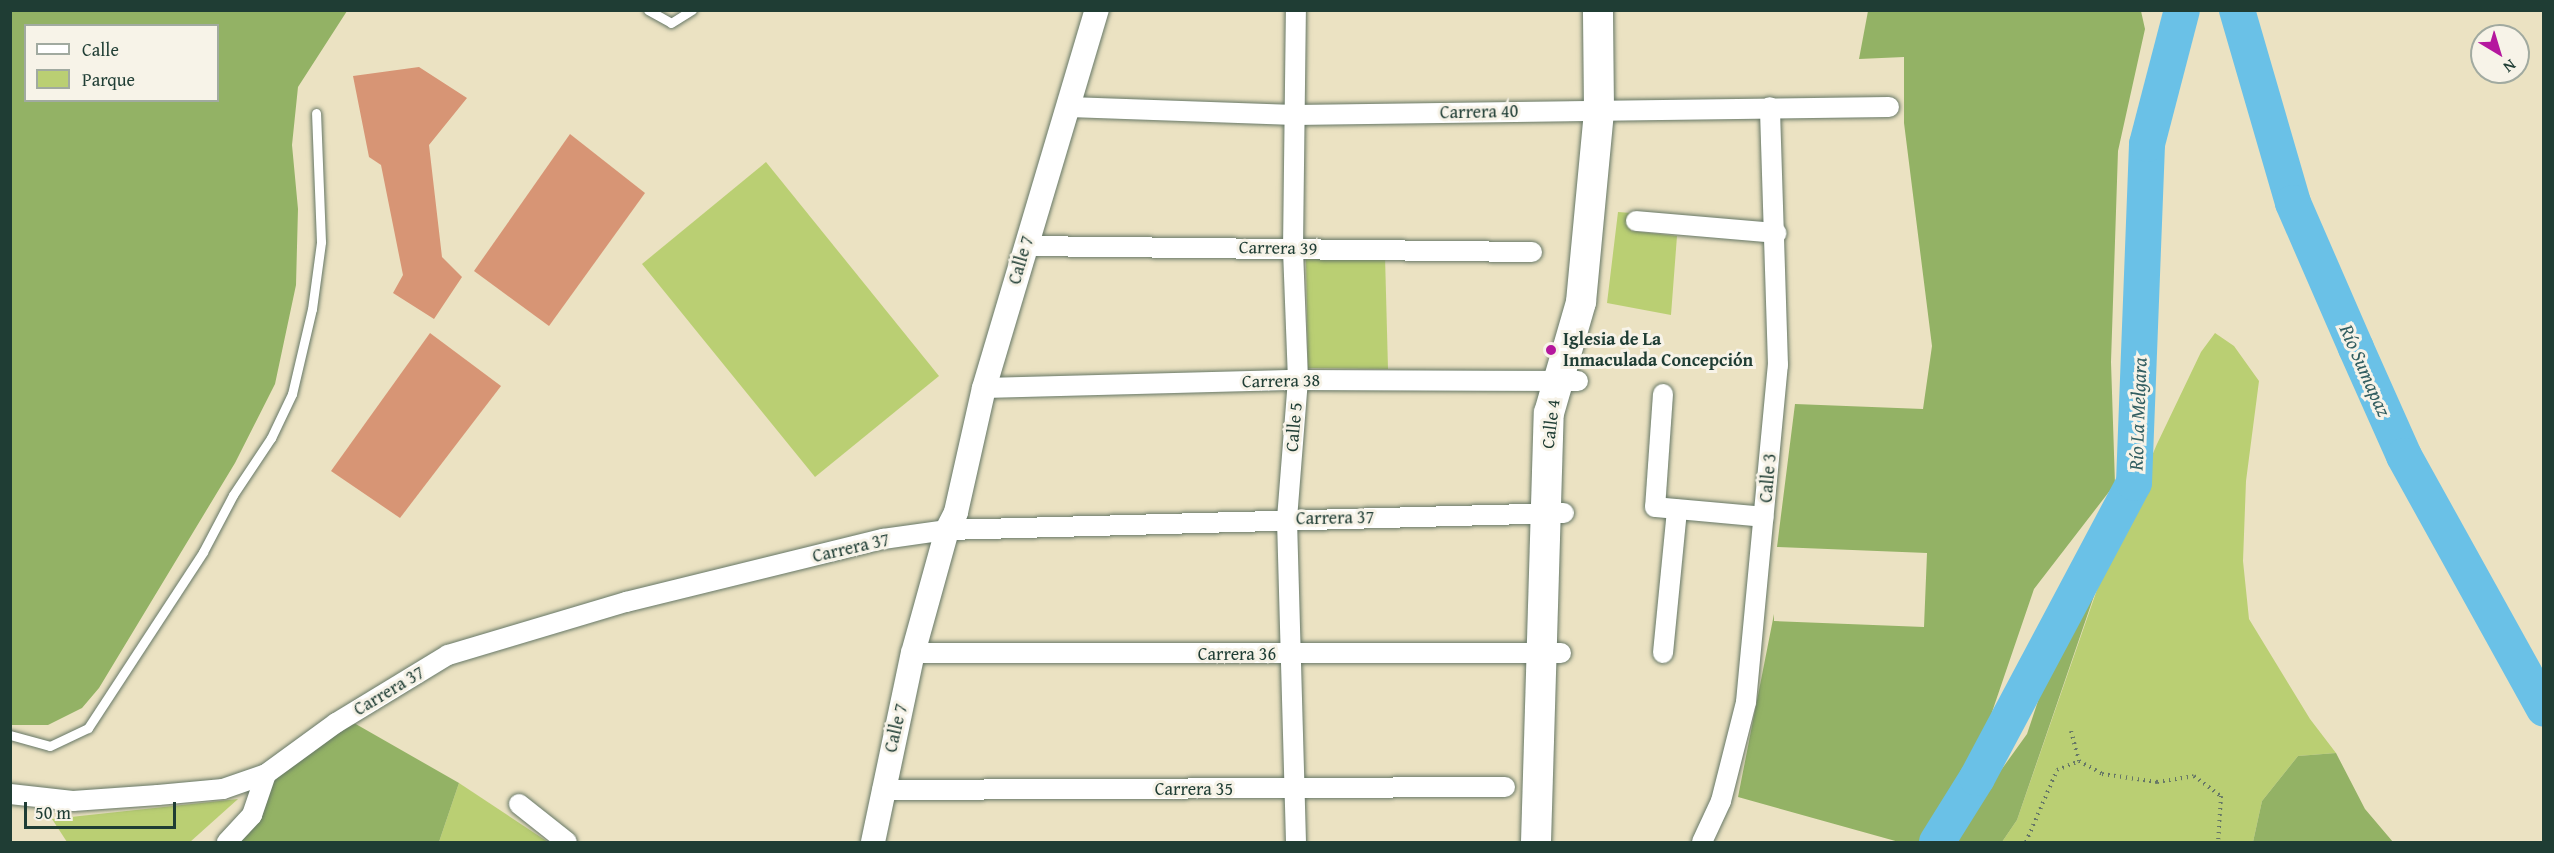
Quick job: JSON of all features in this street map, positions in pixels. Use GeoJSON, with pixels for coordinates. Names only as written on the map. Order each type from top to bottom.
{"type":"FeatureCollection","features":[{"type":"Feature","properties":{"kind":"main road","name":"Calle 4"},"geometry":{"type":"LineString","coordinates":[[1598,10],[1607,110]]}},
{"type":"Feature","properties":{"kind":"main road","name":"Calle 4"},"geometry":{"type":"LineString","coordinates":[[1554,843],[1552,651],[1554,513],[1549,413],[1568,380],[1581,302],[1607,110],[1616,10]]}},
{"type":"Feature","properties":{"kind":"main road","name":"Calle 4"},"geometry":{"type":"LineString","coordinates":[[1536,843],[1552,651]]}},
{"type":"Feature","properties":{"kind":"street","name":"Calle 7"},"geometry":{"type":"LineString","coordinates":[[873,843],[890,790],[920,653],[954,524],[984,388],[1024,246],[1069,107],[1097,10]]}},
{"type":"Feature","properties":{"kind":"street","name":"Calle 5"},"geometry":{"type":"LineString","coordinates":[[1296,10],[1293,248],[1298,380],[1287,519],[1288,654],[1297,789],[1296,843]]}},
{"type":"Feature","properties":{"kind":"street","name":"Carrera 40"},"geometry":{"type":"LineString","coordinates":[[1069,107],[1295,115],[1889,107]]}},
{"type":"Feature","properties":{"kind":"street","name":"Calle 3"},"geometry":{"type":"LineString","coordinates":[[1702,843],[1721,801],[1746,702],[1764,517],[1778,365],[1776,233],[1770,107]]}},
{"type":"Feature","properties":{"kind":"street"},"geometry":{"type":"LineString","coordinates":[[1636,221],[1776,233]]}},
{"type":"Feature","properties":{"kind":"street","name":"Carrera 39"},"geometry":{"type":"LineString","coordinates":[[1024,246],[1532,252]]}},
{"type":"Feature","properties":{"kind":"street","name":"Carrera 38"},"geometry":{"type":"LineString","coordinates":[[984,388],[1298,380],[1568,380]]}},
{"type":"Feature","properties":{"kind":"street"},"geometry":{"type":"LineString","coordinates":[[1663,394],[1653,500],[1655,507],[1764,517]]}},
{"type":"Feature","properties":{"kind":"street"},"geometry":{"type":"LineString","coordinates":[[1663,653],[1677,510]]}},
{"type":"Feature","properties":{"kind":"street","name":"Carrera 37"},"geometry":{"type":"LineString","coordinates":[[10,794],[73,801],[223,789],[266,774],[336,723],[447,656],[626,602],[954,524],[1554,513]]}},
{"type":"Feature","properties":{"kind":"street","name":"Carrera 36"},"geometry":{"type":"LineString","coordinates":[[920,653],[1288,654],[1552,651]]}},
{"type":"Feature","properties":{"kind":"street"},"geometry":{"type":"LineString","coordinates":[[227,843],[252,815],[266,774]]}},
{"type":"Feature","properties":{"kind":"street","name":"Carrera 35"},"geometry":{"type":"LineString","coordinates":[[890,790],[1505,788]]}},
{"type":"Feature","properties":{"kind":"street","name":"Calle 7"},"geometry":{"type":"LineString","coordinates":[[889,843],[890,790]]}},
{"type":"Feature","properties":{"kind":"street"},"geometry":{"type":"LineString","coordinates":[[519,804],[567,843]]}},
{"type":"Feature","properties":{"kind":"lane"},"geometry":{"type":"LineString","coordinates":[[648,10],[671,23],[692,10]]}},
{"type":"Feature","properties":{"kind":"lane"},"geometry":{"type":"LineString","coordinates":[[10,735],[50,746],[88,728],[272,438],[291,394],[312,309],[321,242],[316,113]]}},
{"type":"Feature","properties":{"kind":"path"},"geometry":{"type":"LineString","coordinates":[[2071,731],[2079,761],[2102,774],[2157,782],[2194,776],[2222,796],[2218,843]]}},
{"type":"Feature","properties":{"kind":"path"},"geometry":{"type":"LineString","coordinates":[[2026,843],[2057,770],[2079,761]]}},
{"type":"Feature","properties":{"kind":"green space"},"geometry":{"type":"Polygon","coordinates":[[[10,11],[347,11],[298,87],[292,145],[298,209],[296,285],[275,384],[235,463],[99,688],[82,708],[48,725],[11,725],[10,11]]]}},
{"type":"Feature","properties":{"kind":"green space"},"geometry":{"type":"Polygon","coordinates":[[[1868,11],[2141,11],[2145,29],[2118,151],[2111,362],[2115,484],[2034,589],[1977,756],[1924,842],[1899,842],[1738,797],[1774,614],[1774,621],[1924,627],[1927,553],[1777,547],[1795,404],[1923,409],[1932,346],[1904,123],[1904,57],[1859,59],[1868,11]]]}},
{"type":"Feature","properties":{"kind":"green space"},"geometry":{"type":"Polygon","coordinates":[[[766,162],[939,376],[815,477],[642,264],[766,162]]]}},
{"type":"Feature","properties":{"kind":"green space"},"geometry":{"type":"Polygon","coordinates":[[[1618,212],[1631,213],[1631,231],[1677,236],[1671,315],[1607,303],[1618,212]]]}},
{"type":"Feature","properties":{"kind":"green space"},"geometry":{"type":"Polygon","coordinates":[[[1385,256],[1388,369],[1308,368],[1306,259],[1385,256]]]}},
{"type":"Feature","properties":{"kind":"green space"},"geometry":{"type":"Polygon","coordinates":[[[2215,333],[2234,346],[2259,381],[2246,481],[2243,561],[2249,619],[2310,719],[2336,753],[2298,756],[2262,801],[2253,842],[2002,842],[2017,820],[2108,558],[2157,444],[2201,352],[2215,333]]]}},
{"type":"Feature","properties":{"kind":"green space"},"geometry":{"type":"Polygon","coordinates":[[[2096,590],[2017,820],[2002,842],[1957,842],[1981,798],[2027,734],[2046,677],[2096,590]]]}},
{"type":"Feature","properties":{"kind":"green space"},"geometry":{"type":"Polygon","coordinates":[[[354,723],[459,783],[439,842],[217,842],[274,776],[354,723]]]}},
{"type":"Feature","properties":{"kind":"green space"},"geometry":{"type":"Polygon","coordinates":[[[2336,753],[2365,809],[2393,842],[2253,842],[2262,801],[2298,756],[2336,753]]]}},
{"type":"Feature","properties":{"kind":"green space"},"geometry":{"type":"Polygon","coordinates":[[[459,783],[548,842],[439,842],[459,783]]]}},
{"type":"Feature","properties":{"kind":"green space"},"geometry":{"type":"Polygon","coordinates":[[[238,799],[190,842],[67,842],[52,819],[238,799]]]}},
{"type":"Feature","properties":{"kind":"building"},"geometry":{"type":"Polygon","coordinates":[[[419,67],[467,98],[429,145],[442,257],[462,277],[434,319],[393,293],[403,275],[381,165],[369,157],[353,76],[419,67]]]}},
{"type":"Feature","properties":{"kind":"building"},"geometry":{"type":"Polygon","coordinates":[[[570,134],[645,193],[549,326],[474,271],[570,134]]]}},
{"type":"Feature","properties":{"kind":"building"},"geometry":{"type":"Polygon","coordinates":[[[430,333],[501,386],[400,518],[331,471],[430,333]]]}},
{"type":"Feature","properties":{"kind":"waterway","name":"Río La Melgara"},"geometry":{"type":"LineString","coordinates":[[1937,842],[1977,778],[2134,483],[2147,144],[2182,10]]}},
{"type":"Feature","properties":{"kind":"waterway","name":"Río Sumapaz"},"geometry":{"type":"LineString","coordinates":[[2237,10],[2293,203],[2356,348],[2404,456],[2544,709]]}},
{"type":"Feature","properties":{"kind":"place","name":"Iglesia de La Inmaculada Concepción"},"geometry":{"type":"Point","coordinates":[1551,350]}}]}
